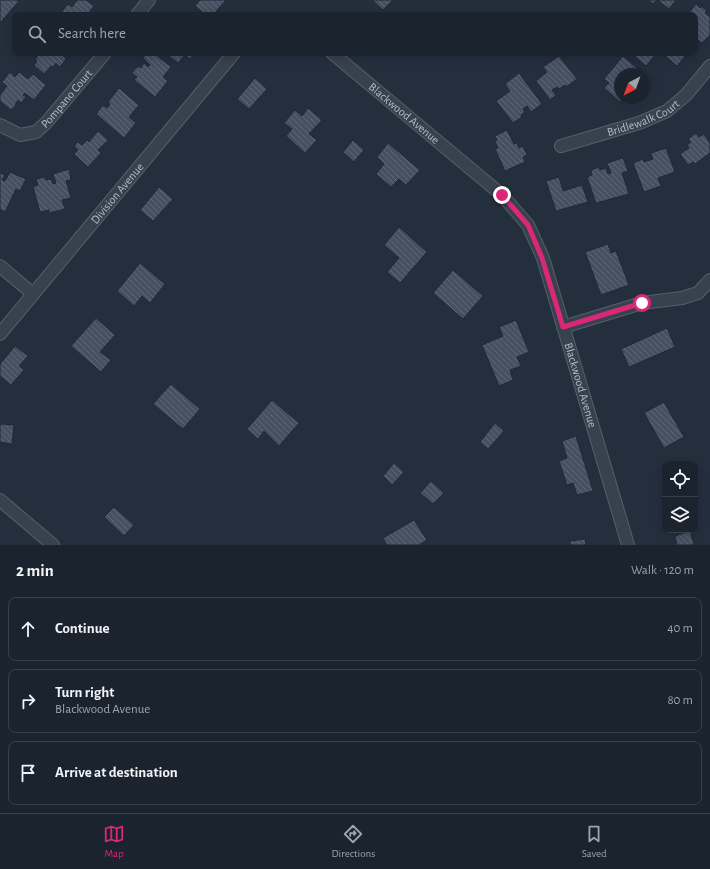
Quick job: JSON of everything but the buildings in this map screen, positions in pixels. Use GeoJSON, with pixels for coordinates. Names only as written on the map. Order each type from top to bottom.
{"type":"FeatureCollection","features":[{"type":"Feature","properties":{"kind":"street"},"geometry":{"type":"LineString","coordinates":[[139,12],[149,0]]}},
{"type":"Feature","properties":{"kind":"street","name":"Pompano Court"},"geometry":{"type":"LineString","coordinates":[[0,125],[20,135],[36,132],[46,123],[102,56]]}},
{"type":"Feature","properties":{"kind":"street","name":"Division Avenue"},"geometry":{"type":"LineString","coordinates":[[0,334],[231,56]]}},
{"type":"Feature","properties":{"kind":"street","name":"Blackwood Avenue"},"geometry":{"type":"LineString","coordinates":[[336,56],[502,195],[528,225],[542,258],[628,545]]}},
{"type":"Feature","properties":{"kind":"street","name":"Bridlewalk Court"},"geometry":{"type":"LineString","coordinates":[[562,146],[639,123],[667,111],[686,95],[710,66]]}},
{"type":"Feature","properties":{"kind":"street"},"geometry":{"type":"LineString","coordinates":[[0,266],[33,294]]}},
{"type":"Feature","properties":{"kind":"street"},"geometry":{"type":"LineString","coordinates":[[563,327],[642,303],[682,298],[698,293],[710,280]]}},
{"type":"Feature","properties":{"kind":"street"},"geometry":{"type":"LineString","coordinates":[[0,500],[53,545]]}},
{"type":"Feature","properties":{"kind":"route"},"geometry":{"type":"LineString","coordinates":[[502,195],[528,225],[542,258],[563,327],[642,303]]}}]}
